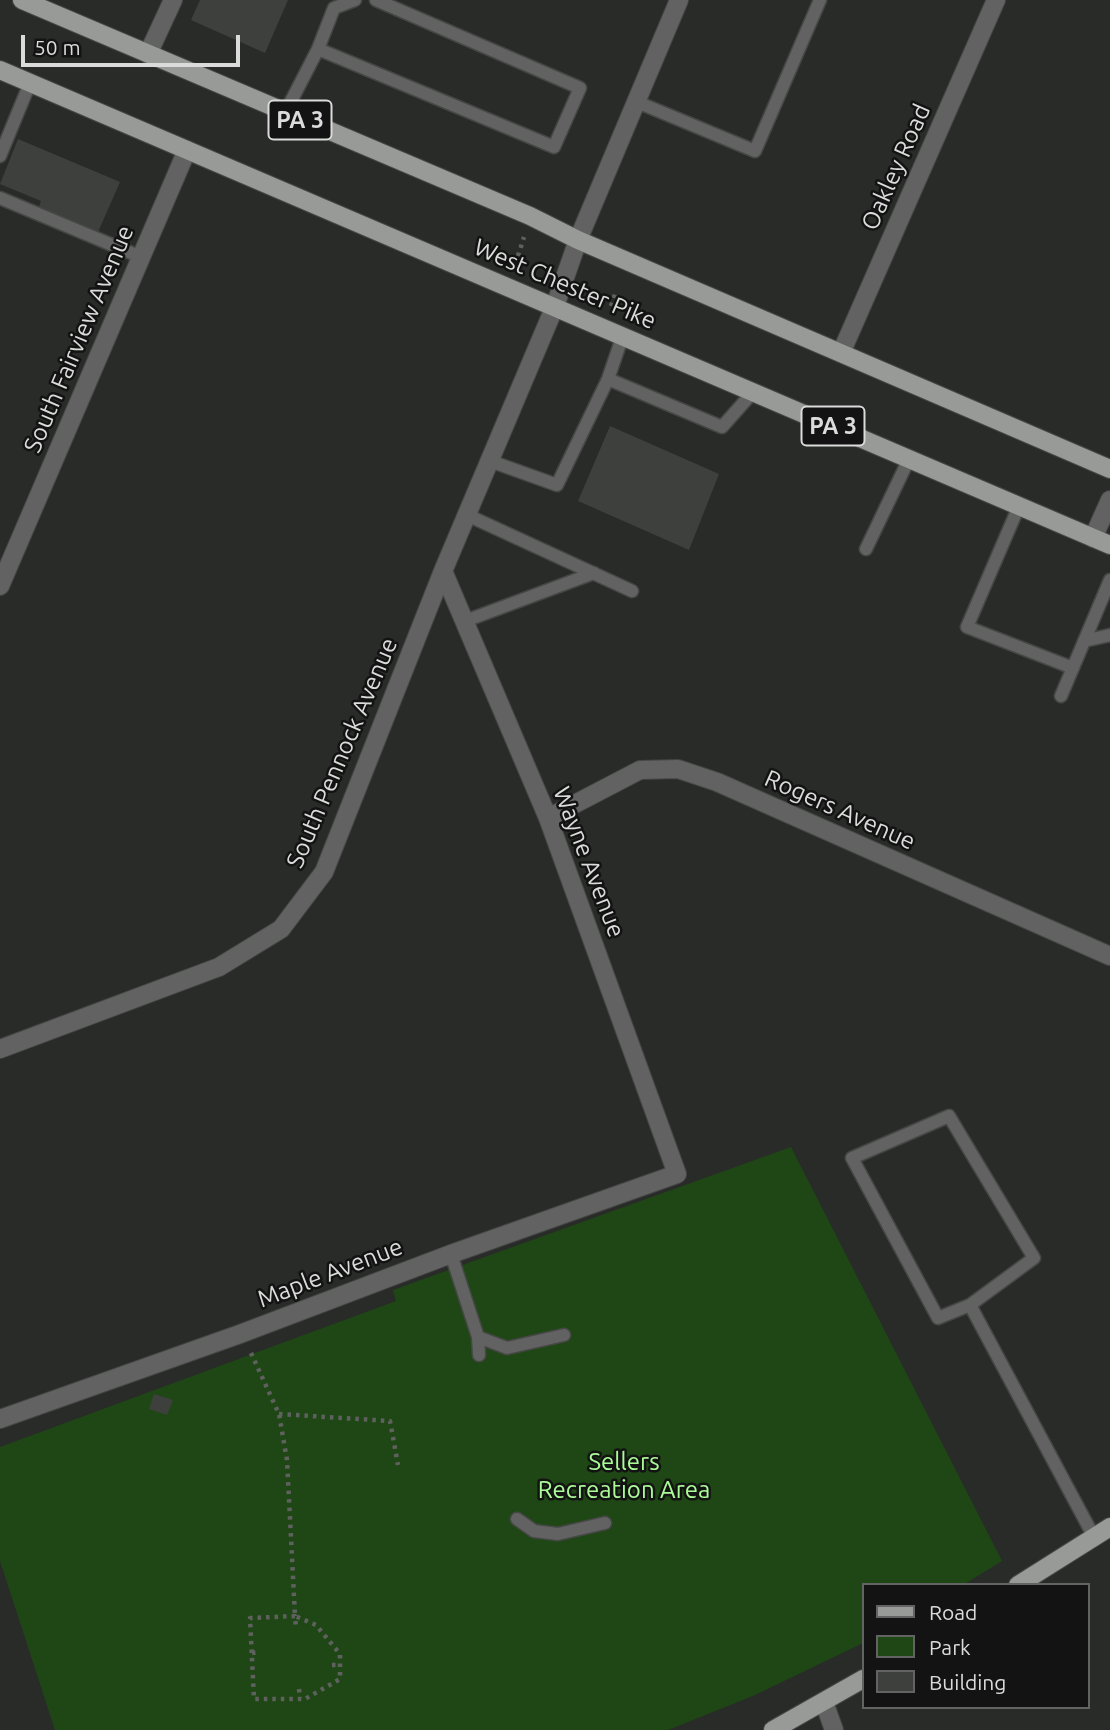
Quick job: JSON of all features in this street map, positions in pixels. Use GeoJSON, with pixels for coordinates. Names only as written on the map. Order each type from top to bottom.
{"type":"FeatureCollection","features":[{"type":"Feature","properties":{"kind":"main road","name":"West Chester Pike"},"geometry":{"type":"LineString","coordinates":[[22,0],[530,216],[579,240],[1110,468]]}},
{"type":"Feature","properties":{"kind":"main road","name":"West Chester Pike"},"geometry":{"type":"LineString","coordinates":[[0,70],[1102,542]]}},
{"type":"Feature","properties":{"kind":"main road"},"geometry":{"type":"LineString","coordinates":[[1021,1583],[1110,1527]]}},
{"type":"Feature","properties":{"kind":"main road"},"geometry":{"type":"LineString","coordinates":[[773,1730],[862,1680]]}},
{"type":"Feature","properties":{"kind":"street"},"geometry":{"type":"LineString","coordinates":[[148,54],[173,0]]}},
{"type":"Feature","properties":{"kind":"street","name":"South Pennock Avenue"},"geometry":{"type":"LineString","coordinates":[[0,1049],[219,967],[281,929],[324,872],[443,571],[555,306],[579,240],[679,0]]}},
{"type":"Feature","properties":{"kind":"street","name":"Oakley Road"},"geometry":{"type":"LineString","coordinates":[[841,353],[996,0]]}},
{"type":"Feature","properties":{"kind":"street","name":"South Fairview Avenue"},"geometry":{"type":"LineString","coordinates":[[0,586],[187,150]]}},
{"type":"Feature","properties":{"kind":"street"},"geometry":{"type":"LineString","coordinates":[[1102,542],[1110,500]]}},
{"type":"Feature","properties":{"kind":"street","name":"Wayne Avenue"},"geometry":{"type":"LineString","coordinates":[[443,571],[548,818],[677,1174]]}},
{"type":"Feature","properties":{"kind":"street","name":"Rogers Avenue"},"geometry":{"type":"LineString","coordinates":[[548,818],[640,770],[678,769],[717,782],[1110,956]]}},
{"type":"Feature","properties":{"kind":"street","name":"Maple Avenue"},"geometry":{"type":"LineString","coordinates":[[0,1419],[677,1174]]}},
{"type":"Feature","properties":{"kind":"street"},"geometry":{"type":"LineString","coordinates":[[824,1702],[834,1730]]}},
{"type":"Feature","properties":{"kind":"lane"},"geometry":{"type":"LineString","coordinates":[[285,113],[318,49],[334,8],[355,0]]}},
{"type":"Feature","properties":{"kind":"lane"},"geometry":{"type":"LineString","coordinates":[[318,49],[554,147],[580,88],[376,0]]}},
{"type":"Feature","properties":{"kind":"lane"},"geometry":{"type":"LineString","coordinates":[[636,102],[755,151],[820,0]]}},
{"type":"Feature","properties":{"kind":"lane"},"geometry":{"type":"LineString","coordinates":[[0,156],[30,83]]}},
{"type":"Feature","properties":{"kind":"lane"},"geometry":{"type":"LineString","coordinates":[[0,198],[141,257]]}},
{"type":"Feature","properties":{"kind":"lane"},"geometry":{"type":"LineString","coordinates":[[490,461],[556,485],[608,379],[623,335]]}},
{"type":"Feature","properties":{"kind":"lane"},"geometry":{"type":"LineString","coordinates":[[608,379],[722,427],[754,391]]}},
{"type":"Feature","properties":{"kind":"lane"},"geometry":{"type":"LineString","coordinates":[[866,549],[909,459]]}},
{"type":"Feature","properties":{"kind":"lane"},"geometry":{"type":"LineString","coordinates":[[1019,506],[967,627],[1073,668]]}},
{"type":"Feature","properties":{"kind":"lane"},"geometry":{"type":"LineString","coordinates":[[467,515],[632,591]]}},
{"type":"Feature","properties":{"kind":"lane"},"geometry":{"type":"LineString","coordinates":[[465,621],[594,573]]}},
{"type":"Feature","properties":{"kind":"lane"},"geometry":{"type":"LineString","coordinates":[[1061,696],[1110,580]]}},
{"type":"Feature","properties":{"kind":"lane"},"geometry":{"type":"LineString","coordinates":[[1084,641],[1110,635]]}},
{"type":"Feature","properties":{"kind":"lane"},"geometry":{"type":"LineString","coordinates":[[949,1116],[1034,1258],[970,1305],[938,1318],[852,1158],[949,1116]]}},
{"type":"Feature","properties":{"kind":"lane"},"geometry":{"type":"LineString","coordinates":[[450,1254],[478,1337],[479,1355]]}},
{"type":"Feature","properties":{"kind":"lane"},"geometry":{"type":"LineString","coordinates":[[970,1305],[1094,1536]]}},
{"type":"Feature","properties":{"kind":"lane"},"geometry":{"type":"LineString","coordinates":[[478,1337],[507,1348],[564,1335]]}},
{"type":"Feature","properties":{"kind":"lane"},"geometry":{"type":"LineString","coordinates":[[517,1519],[534,1531],[558,1534],[606,1523]]}},
{"type":"Feature","properties":{"kind":"path"},"geometry":{"type":"LineString","coordinates":[[518,256],[524,236]]}},
{"type":"Feature","properties":{"kind":"path"},"geometry":{"type":"LineString","coordinates":[[610,312],[615,294]]}},
{"type":"Feature","properties":{"kind":"path"},"geometry":{"type":"LineString","coordinates":[[240,1334],[256,1362],[279,1414],[287,1460],[296,1628]]}},
{"type":"Feature","properties":{"kind":"path"},"geometry":{"type":"LineString","coordinates":[[279,1414],[390,1421],[398,1465]]}},
{"type":"Feature","properties":{"kind":"path"},"geometry":{"type":"LineString","coordinates":[[295,1616],[316,1625],[340,1654],[340,1679],[304,1699],[254,1699],[250,1618],[295,1616]]}},
{"type":"Feature","properties":{"kind":"path"},"geometry":{"type":"LineString","coordinates":[[252,1653],[260,1652]]}},
{"type":"Feature","properties":{"kind":"path"},"geometry":{"type":"LineString","coordinates":[[332,1665],[340,1665]]}},
{"type":"Feature","properties":{"kind":"path"},"geometry":{"type":"LineString","coordinates":[[299,1689],[300,1698]]}},
{"type":"Feature","properties":{"kind":"green space","name":"Sellers Recreation Area"},"geometry":{"type":"Polygon","coordinates":[[[791,1147],[1002,1561],[966,1583],[862,1583],[862,1643],[755,1695],[668,1730],[55,1730],[0,1561],[0,1447],[396,1301],[393,1290],[791,1147]]]}},
{"type":"Feature","properties":{"kind":"building"},"geometry":{"type":"Polygon","coordinates":[[[200,0],[288,0],[265,53],[191,20],[200,0]]]}},
{"type":"Feature","properties":{"kind":"building"},"geometry":{"type":"Polygon","coordinates":[[[18,139],[120,182],[98,232],[39,207],[41,201],[0,184],[18,139]]]}},
{"type":"Feature","properties":{"kind":"building"},"geometry":{"type":"Polygon","coordinates":[[[610,426],[719,474],[689,550],[578,501],[610,426]]]}},
{"type":"Feature","properties":{"kind":"building"},"geometry":{"type":"Polygon","coordinates":[[[154,1394],[173,1400],[167,1415],[149,1409],[154,1394]]]}}]}
